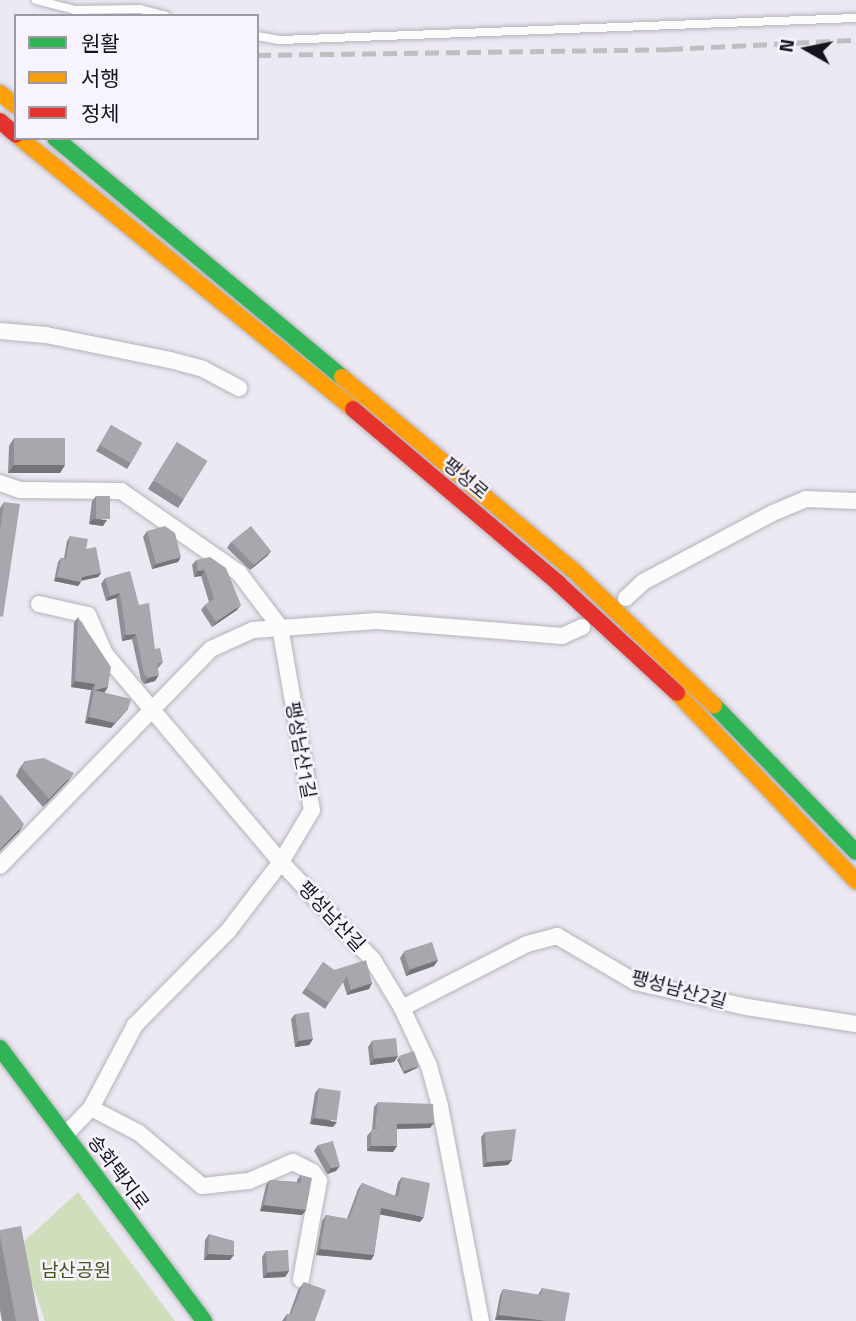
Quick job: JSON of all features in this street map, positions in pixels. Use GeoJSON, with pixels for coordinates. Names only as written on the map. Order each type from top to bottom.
{"type":"FeatureCollection","features":[{"type":"Feature","properties":{"kind":"main road"},"geometry":{"type":"LineString","coordinates":[[0,93],[14,104]]}},
{"type":"Feature","properties":{"kind":"main road"},"geometry":{"type":"LineString","coordinates":[[0,121],[14,133]]}},
{"type":"Feature","properties":{"kind":"main road","name":"팽성로"},"geometry":{"type":"LineString","coordinates":[[22,140],[280,347],[558,583],[693,709],[856,881]]}},
{"type":"Feature","properties":{"kind":"main road","name":"팽성로"},"geometry":{"type":"LineString","coordinates":[[57,140],[572,569],[686,676],[856,852]]}},
{"type":"Feature","properties":{"kind":"main road","name":"송화택지로"},"geometry":{"type":"LineString","coordinates":[[0,1048],[204,1321]]}},
{"type":"Feature","properties":{"kind":"street"},"geometry":{"type":"LineString","coordinates":[[0,331],[46,335],[170,360],[203,369],[239,387]]}},
{"type":"Feature","properties":{"kind":"street"},"geometry":{"type":"LineString","coordinates":[[0,483],[20,490],[121,491],[239,573],[280,627]]}},
{"type":"Feature","properties":{"kind":"street"},"geometry":{"type":"LineString","coordinates":[[625,598],[643,582],[773,513],[806,499],[856,501]]}},
{"type":"Feature","properties":{"kind":"street","name":"팽성남산길"},"geometry":{"type":"LineString","coordinates":[[39,604],[88,615],[105,654],[152,706],[281,862],[373,960],[402,1008],[429,1066],[440,1106],[481,1321]]}},
{"type":"Feature","properties":{"kind":"street"},"geometry":{"type":"LineString","coordinates":[[0,866],[75,794],[152,706],[211,649],[253,629],[377,621],[562,636],[582,627]]}},
{"type":"Feature","properties":{"kind":"street","name":"팽성남산1길"},"geometry":{"type":"LineString","coordinates":[[65,1135],[91,1108],[135,1025],[228,931],[281,862],[312,810],[280,627]]}},
{"type":"Feature","properties":{"kind":"street","name":"팽성남산2길"},"geometry":{"type":"LineString","coordinates":[[402,1008],[527,944],[557,936],[635,982],[747,1007],[856,1024]]}},
{"type":"Feature","properties":{"kind":"street"},"geometry":{"type":"LineString","coordinates":[[91,1108],[139,1133],[202,1186],[249,1181],[293,1163],[313,1172],[318,1181],[301,1279]]}},
{"type":"Feature","properties":{"kind":"lane"},"geometry":{"type":"LineString","coordinates":[[36,0],[75,10],[140,9],[159,14]]}},
{"type":"Feature","properties":{"kind":"lane"},"geometry":{"type":"LineString","coordinates":[[259,36],[280,40],[856,18]]}},
{"type":"Feature","properties":{"kind":"green space","name":"남산공원"},"geometry":{"type":"Polygon","coordinates":[[[78,1192],[175,1321],[45,1321],[19,1246],[78,1192]]]}},
{"type":"Feature","properties":{"kind":"building"},"geometry":{"type":"Polygon","coordinates":[[[111,425],[142,443],[131,463],[100,445],[111,425]]]}},
{"type":"Feature","properties":{"kind":"building"},"geometry":{"type":"Polygon","coordinates":[[[14,438],[65,438],[65,465],[14,465],[14,438]]]}},
{"type":"Feature","properties":{"kind":"building"},"geometry":{"type":"Polygon","coordinates":[[[177,442],[208,461],[184,499],[153,480],[177,442]]]}},
{"type":"Feature","properties":{"kind":"building"},"geometry":{"type":"Polygon","coordinates":[[[96,496],[110,496],[110,519],[96,519],[96,496]]]}},
{"type":"Feature","properties":{"kind":"building"},"geometry":{"type":"Polygon","coordinates":[[[4,502],[20,504],[3,617],[0,616],[0,530],[4,502]]]}},
{"type":"Feature","properties":{"kind":"building"},"geometry":{"type":"Polygon","coordinates":[[[165,526],[175,533],[181,557],[156,564],[147,531],[165,526]]]}},
{"type":"Feature","properties":{"kind":"building"},"geometry":{"type":"Polygon","coordinates":[[[251,526],[271,551],[254,565],[231,542],[251,526]]]}},
{"type":"Feature","properties":{"kind":"building"},"geometry":{"type":"Polygon","coordinates":[[[70,536],[88,539],[86,549],[96,547],[101,573],[82,577],[81,582],[57,577],[61,558],[66,559],[70,536]]]}},
{"type":"Feature","properties":{"kind":"building"},"geometry":{"type":"Polygon","coordinates":[[[210,557],[226,568],[241,605],[216,622],[205,605],[214,599],[205,570],[198,571],[196,560],[210,557]]]}},
{"type":"Feature","properties":{"kind":"building"},"geometry":{"type":"Polygon","coordinates":[[[130,571],[139,605],[149,603],[155,649],[160,648],[163,662],[157,663],[159,675],[148,678],[144,674],[136,634],[126,635],[120,593],[110,596],[105,578],[130,571]]]}},
{"type":"Feature","properties":{"kind":"building"},"geometry":{"type":"Polygon","coordinates":[[[78,617],[111,667],[108,687],[94,690],[131,699],[128,709],[115,723],[89,717],[95,684],[75,681],[78,617]]]}},
{"type":"Feature","properties":{"kind":"building"},"geometry":{"type":"Polygon","coordinates":[[[44,758],[74,773],[49,799],[22,768],[25,761],[44,758]]]}},
{"type":"Feature","properties":{"kind":"building"},"geometry":{"type":"Polygon","coordinates":[[[0,796],[24,824],[0,849],[0,796]]]}},
{"type":"Feature","properties":{"kind":"building"},"geometry":{"type":"Polygon","coordinates":[[[432,942],[438,960],[409,969],[403,951],[432,942]]]}},
{"type":"Feature","properties":{"kind":"building"},"geometry":{"type":"Polygon","coordinates":[[[366,960],[372,983],[351,990],[347,976],[329,1003],[306,988],[323,962],[334,970],[366,960]]]}},
{"type":"Feature","properties":{"kind":"building"},"geometry":{"type":"Polygon","coordinates":[[[309,1012],[313,1039],[299,1041],[295,1014],[309,1012]]]}},
{"type":"Feature","properties":{"kind":"building"},"geometry":{"type":"Polygon","coordinates":[[[396,1038],[398,1056],[374,1058],[372,1041],[396,1038]]]}},
{"type":"Feature","properties":{"kind":"building"},"geometry":{"type":"Polygon","coordinates":[[[414,1051],[419,1066],[404,1071],[399,1056],[414,1051]]]}},
{"type":"Feature","properties":{"kind":"building"},"geometry":{"type":"Polygon","coordinates":[[[319,1088],[341,1091],[337,1121],[315,1118],[319,1088]]]}},
{"type":"Feature","properties":{"kind":"building"},"geometry":{"type":"Polygon","coordinates":[[[378,1102],[433,1104],[434,1123],[397,1124],[397,1146],[371,1146],[371,1130],[379,1128],[375,1127],[378,1102]]]}},
{"type":"Feature","properties":{"kind":"building"},"geometry":{"type":"Polygon","coordinates":[[[516,1129],[512,1160],[487,1162],[485,1132],[516,1129]]]}},
{"type":"Feature","properties":{"kind":"building"},"geometry":{"type":"Polygon","coordinates":[[[333,1141],[340,1166],[331,1168],[318,1145],[333,1141]]]}},
{"type":"Feature","properties":{"kind":"building"},"geometry":{"type":"Polygon","coordinates":[[[301,1175],[312,1178],[306,1210],[264,1205],[270,1180],[301,1183],[301,1175]]]}},
{"type":"Feature","properties":{"kind":"building"},"geometry":{"type":"Polygon","coordinates":[[[402,1177],[430,1183],[424,1217],[381,1208],[374,1255],[320,1249],[326,1215],[349,1219],[362,1183],[398,1197],[402,1177]]]}},
{"type":"Feature","properties":{"kind":"building"},"geometry":{"type":"Polygon","coordinates":[[[21,1226],[39,1321],[16,1321],[0,1230],[21,1226]]]}},
{"type":"Feature","properties":{"kind":"building"},"geometry":{"type":"Polygon","coordinates":[[[209,1234],[234,1241],[234,1255],[208,1254],[209,1234]]]}},
{"type":"Feature","properties":{"kind":"building"},"geometry":{"type":"Polygon","coordinates":[[[288,1250],[289,1271],[267,1272],[266,1251],[288,1250]]]}},
{"type":"Feature","properties":{"kind":"building"},"geometry":{"type":"Polygon","coordinates":[[[304,1282],[326,1290],[315,1321],[286,1321],[287,1314],[291,1315],[304,1282]]]}},
{"type":"Feature","properties":{"kind":"building"},"geometry":{"type":"Polygon","coordinates":[[[542,1288],[570,1293],[565,1321],[499,1315],[503,1289],[541,1295],[542,1288]]]}},
{"type":"Feature","properties":{"kind":"railway"},"geometry":{"type":"LineString","coordinates":[[259,55],[669,49],[856,40]]}},
{"type":"Feature","properties":{"kind":"traffic: fast"},"geometry":{"type":"LineString","coordinates":[[57,140],[342,377]]}},
{"type":"Feature","properties":{"kind":"traffic: fast"},"geometry":{"type":"LineString","coordinates":[[714,705],[856,852]]}},
{"type":"Feature","properties":{"kind":"traffic: fast"},"geometry":{"type":"LineString","coordinates":[[0,1048],[204,1321]]}},
{"type":"Feature","properties":{"kind":"traffic: slow"},"geometry":{"type":"LineString","coordinates":[[0,93],[14,104]]}},
{"type":"Feature","properties":{"kind":"traffic: slow"},"geometry":{"type":"LineString","coordinates":[[22,140],[353,409]]}},
{"type":"Feature","properties":{"kind":"traffic: slow"},"geometry":{"type":"LineString","coordinates":[[342,377],[572,569],[714,705]]}},
{"type":"Feature","properties":{"kind":"traffic: slow"},"geometry":{"type":"LineString","coordinates":[[677,693],[856,881]]}},
{"type":"Feature","properties":{"kind":"traffic: jam"},"geometry":{"type":"LineString","coordinates":[[0,121],[14,133]]}},
{"type":"Feature","properties":{"kind":"traffic: jam"},"geometry":{"type":"LineString","coordinates":[[353,409],[558,583],[677,693]]}}]}
